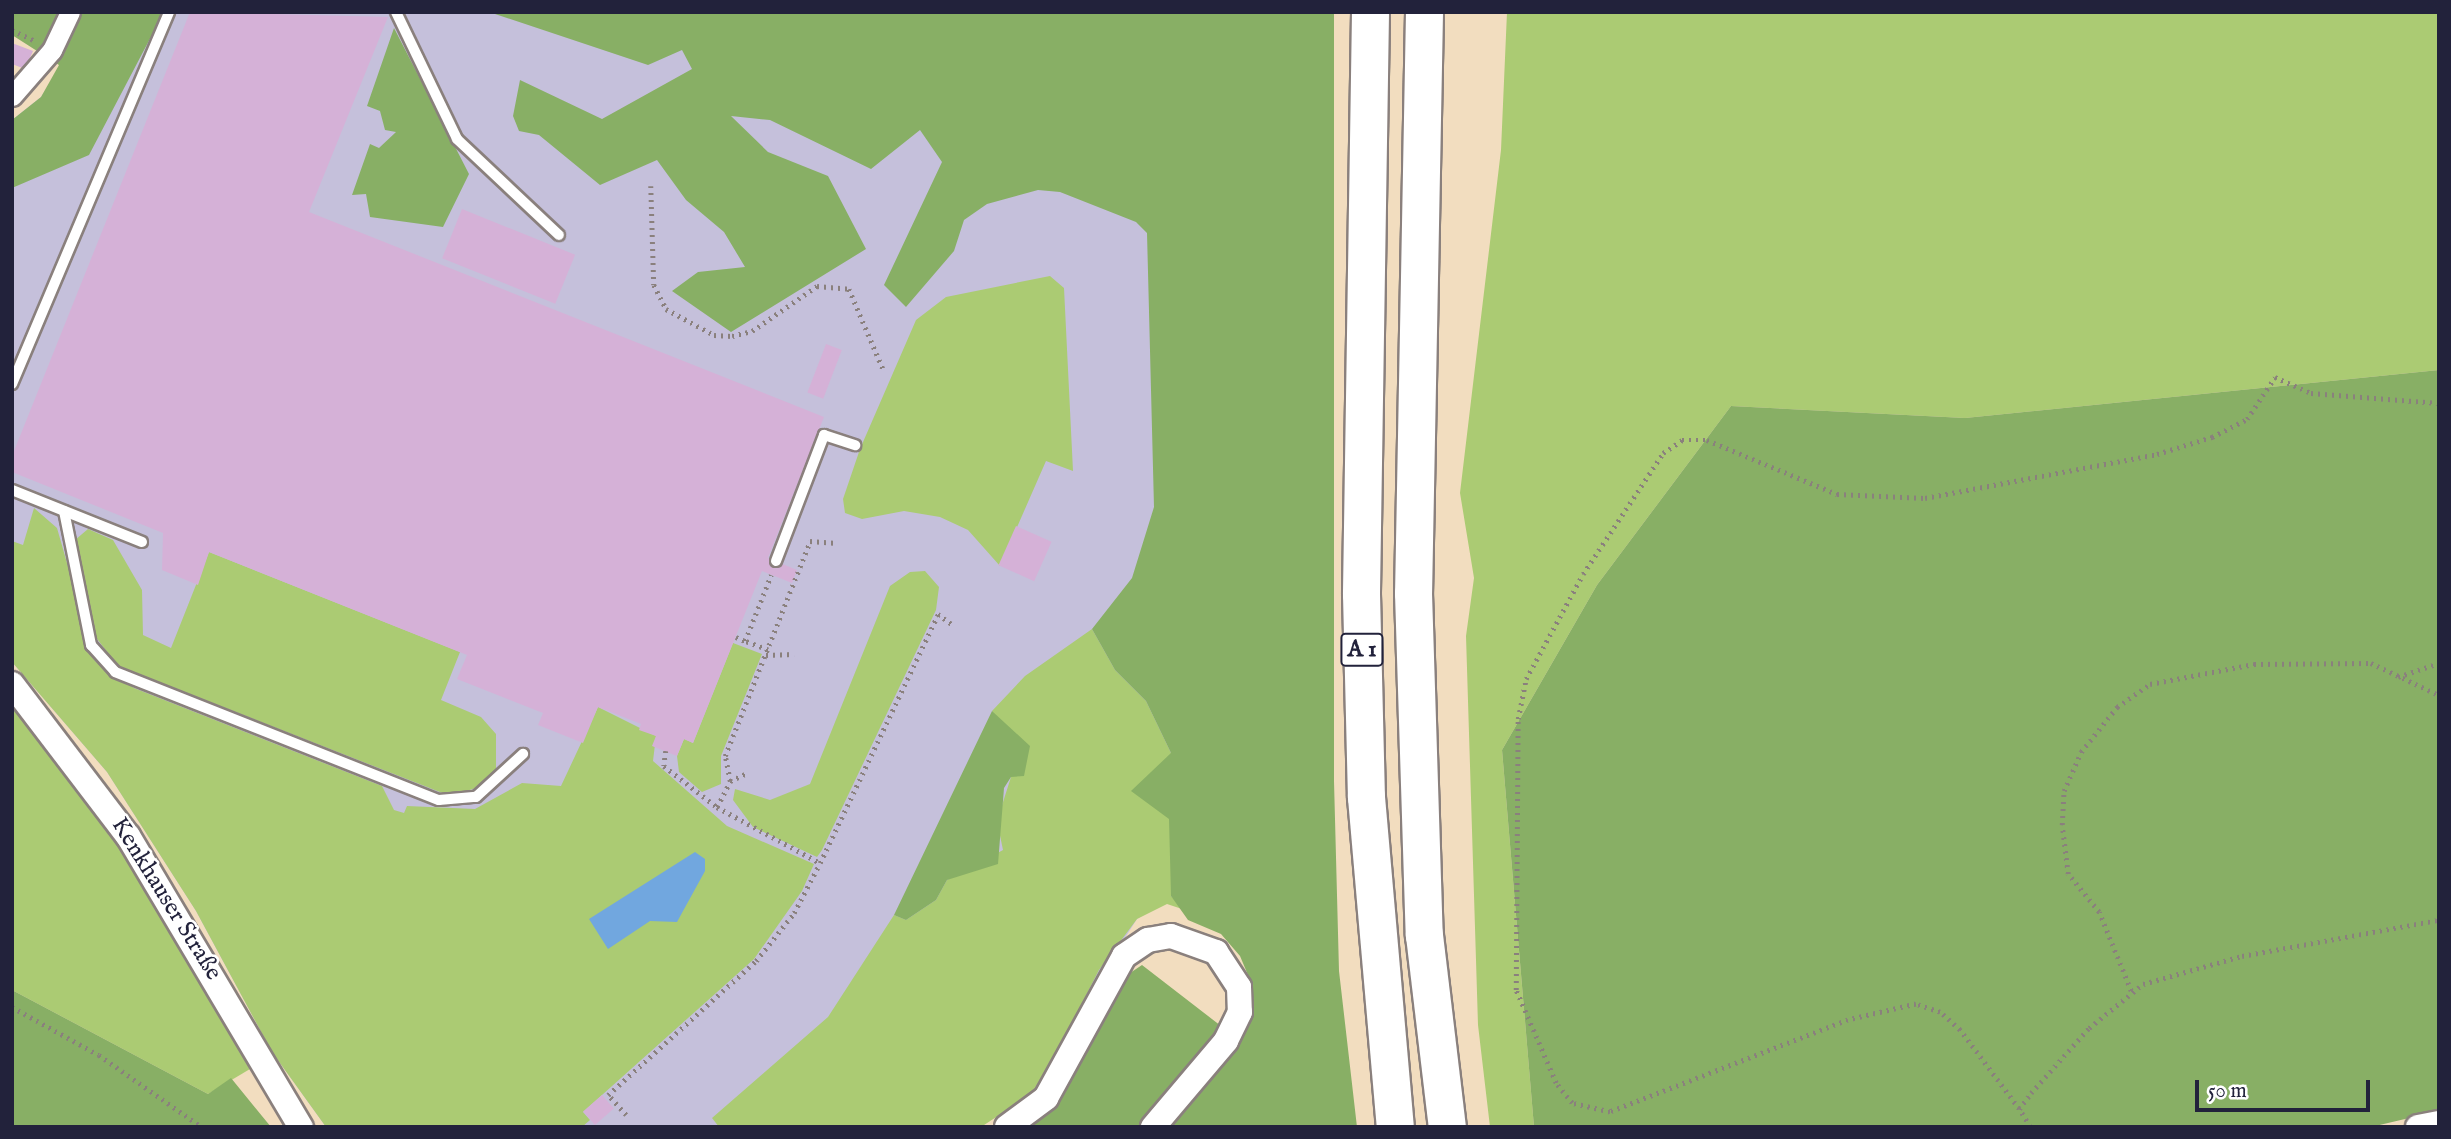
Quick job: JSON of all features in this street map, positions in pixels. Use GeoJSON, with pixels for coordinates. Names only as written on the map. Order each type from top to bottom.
{"type":"FeatureCollection","features":[{"type":"Feature","properties":{"kind":"highway","name":"A 1"},"geometry":{"type":"LineString","coordinates":[[1370,12],[1365,770],[1374,940],[1395,1127]]}},
{"type":"Feature","properties":{"kind":"highway","name":"A 1"},"geometry":{"type":"LineString","coordinates":[[1424,12],[1415,648],[1424,935],[1447,1127]]}},
{"type":"Feature","properties":{"kind":"street"},"geometry":{"type":"LineString","coordinates":[[12,96],[52,50],[70,12]]}},
{"type":"Feature","properties":{"kind":"street","name":"Kenkhauser Straße"},"geometry":{"type":"LineString","coordinates":[[12,684],[128,836],[301,1127]]}},
{"type":"Feature","properties":{"kind":"street"},"geometry":{"type":"LineString","coordinates":[[1007,1127],[1046,1098],[1124,956],[1148,940],[1171,936],[1216,952],[1239,987],[1240,1012],[1226,1041],[1153,1127]]}},
{"type":"Feature","properties":{"kind":"street"},"geometry":{"type":"LineString","coordinates":[[2418,1127],[2439,1123]]}},
{"type":"Feature","properties":{"kind":"lane"},"geometry":{"type":"LineString","coordinates":[[12,384],[169,12]]}},
{"type":"Feature","properties":{"kind":"lane"},"geometry":{"type":"LineString","coordinates":[[396,12],[457,139],[559,235]]}},
{"type":"Feature","properties":{"kind":"lane"},"geometry":{"type":"LineString","coordinates":[[776,561],[824,435],[855,445]]}},
{"type":"Feature","properties":{"kind":"lane"},"geometry":{"type":"LineString","coordinates":[[12,490],[142,542]]}},
{"type":"Feature","properties":{"kind":"lane"},"geometry":{"type":"LineString","coordinates":[[64,511],[91,645],[115,672],[439,800],[476,797],[523,754]]}},
{"type":"Feature","properties":{"kind":"path"},"geometry":{"type":"LineString","coordinates":[[651,186],[654,285],[666,309],[714,335],[732,336],[752,331],[817,286],[849,289],[884,371]]}},
{"type":"Feature","properties":{"kind":"path"},"geometry":{"type":"LineString","coordinates":[[2030,1127],[1960,1030],[1940,1012],[1916,1004],[1848,1020],[1610,1112],[1573,1103],[1556,1083],[1517,990],[1518,719],[1526,679],[1583,574],[1663,453],[1682,440],[1707,440],[1837,494],[1875,500],[1925,498],[2168,451],[2247,419],[2275,377],[2311,393],[2439,403]]}},
{"type":"Feature","properties":{"kind":"path"},"geometry":{"type":"LineString","coordinates":[[717,807],[730,781],[725,756],[810,541],[837,543]]}},
{"type":"Feature","properties":{"kind":"path"},"geometry":{"type":"LineString","coordinates":[[745,641],[771,575]]}},
{"type":"Feature","properties":{"kind":"path"},"geometry":{"type":"LineString","coordinates":[[626,1115],[608,1095],[756,961],[794,913],[938,614],[952,624]]}},
{"type":"Feature","properties":{"kind":"path"},"geometry":{"type":"LineString","coordinates":[[736,637],[767,653],[794,654]]}},
{"type":"Feature","properties":{"kind":"path"},"geometry":{"type":"LineString","coordinates":[[2131,991],[2099,912],[2068,874],[2062,825],[2064,791],[2081,752],[2117,707],[2150,684],[2254,664],[2371,663],[2439,695]]}},
{"type":"Feature","properties":{"kind":"path"},"geometry":{"type":"LineString","coordinates":[[2398,677],[2439,663]]}},
{"type":"Feature","properties":{"kind":"path"},"geometry":{"type":"LineString","coordinates":[[666,751],[664,766],[717,807],[820,863]]}},
{"type":"Feature","properties":{"kind":"path"},"geometry":{"type":"LineString","coordinates":[[730,781],[747,774]]}},
{"type":"Feature","properties":{"kind":"path"},"geometry":{"type":"LineString","coordinates":[[2019,1110],[2061,1055],[2131,991],[2171,971],[2439,920]]}},
{"type":"Feature","properties":{"kind":"path"},"geometry":{"type":"LineString","coordinates":[[12,1007],[99,1055],[202,1127]]}},
{"type":"Feature","properties":{"kind":"shaded area"},"geometry":{"type":"Polygon","coordinates":[[[95,12],[1278,12],[1314,810],[1137,919],[1082,1005],[981,1127],[326,1127],[272,1052],[196,911],[107,772],[12,662],[12,120],[41,97],[95,12]]]}},
{"type":"Feature","properties":{"kind":"green space"},"geometry":{"type":"Polygon","coordinates":[[[12,12],[164,12],[89,155],[12,188],[12,120],[41,97],[59,65],[12,35],[12,12]]]}},
{"type":"Feature","properties":{"kind":"green space"},"geometry":{"type":"Polygon","coordinates":[[[489,12],[1334,12],[1334,781],[1339,971],[1357,1127],[1030,1127],[1068,1086],[1124,977],[1142,965],[1221,1026],[1252,1013],[1253,987],[1240,956],[1221,934],[1188,920],[1171,896],[1169,819],[1131,791],[1171,753],[1146,701],[1115,670],[1092,629],[1132,578],[1154,507],[1147,233],[1136,222],[1060,192],[1038,190],[987,204],[964,220],[954,251],[906,307],[884,285],[942,162],[920,130],[871,169],[770,120],[731,116],[768,152],[828,176],[866,249],[731,332],[672,291],[698,272],[745,267],[724,232],[686,200],[657,160],[600,185],[539,135],[519,131],[513,116],[520,80],[602,119],[692,69],[682,50],[648,65],[489,12]]]}},
{"type":"Feature","properties":{"kind":"green space"},"geometry":{"type":"Polygon","coordinates":[[[1507,12],[2439,12],[2439,370],[1965,418],[1731,406],[1597,585],[1502,750],[1534,1127],[1490,1127],[1478,1025],[1466,636],[1474,578],[1460,493],[1501,150],[1507,12]]]}},
{"type":"Feature","properties":{"kind":"green space"},"geometry":{"type":"Polygon","coordinates":[[[394,28],[469,174],[443,227],[370,217],[366,194],[352,195],[370,144],[379,148],[396,132],[385,130],[380,111],[367,106],[394,28]]]}},
{"type":"Feature","properties":{"kind":"green space"},"geometry":{"type":"Polygon","coordinates":[[[1050,276],[1064,288],[1073,471],[1046,461],[1000,566],[968,530],[940,517],[904,511],[862,519],[845,513],[843,499],[860,449],[916,320],[946,297],[1050,276]]]}},
{"type":"Feature","properties":{"kind":"green space"},"geometry":{"type":"Polygon","coordinates":[[[2439,370],[2439,1111],[2371,1127],[1534,1127],[1502,750],[1597,585],[1731,406],[1965,418],[2439,370]]]}},
{"type":"Feature","properties":{"kind":"green space"},"geometry":{"type":"Polygon","coordinates":[[[34,508],[57,528],[95,661],[134,688],[382,786],[394,810],[404,813],[407,806],[475,809],[522,783],[561,786],[598,707],[656,736],[653,761],[727,826],[814,864],[802,891],[754,959],[583,1112],[590,1120],[582,1127],[326,1127],[272,1052],[196,911],[107,772],[12,662],[12,541],[23,545],[34,508]]]}},
{"type":"Feature","properties":{"kind":"green space"},"geometry":{"type":"Polygon","coordinates":[[[88,529],[113,540],[142,590],[143,635],[171,648],[209,552],[460,652],[441,700],[481,717],[496,734],[496,770],[486,785],[450,796],[118,666],[94,635],[75,540],[88,529]]]}},
{"type":"Feature","properties":{"kind":"green space"},"geometry":{"type":"Polygon","coordinates":[[[925,571],[939,587],[936,610],[822,850],[817,857],[753,827],[733,800],[735,789],[770,800],[810,784],[890,586],[910,572],[925,571]]]}},
{"type":"Feature","properties":{"kind":"green space"},"geometry":{"type":"Polygon","coordinates":[[[1092,629],[1115,670],[1146,701],[1171,753],[1171,896],[1185,910],[1167,904],[1137,919],[1099,970],[1045,1076],[1027,1097],[981,1127],[719,1127],[712,1118],[828,1017],[894,915],[906,920],[936,900],[947,880],[1003,850],[997,821],[1011,777],[1008,732],[992,711],[1025,676],[1092,629]]]}},
{"type":"Feature","properties":{"kind":"green space"},"geometry":{"type":"Polygon","coordinates":[[[733,643],[762,654],[721,756],[721,784],[702,792],[679,772],[677,756],[684,739],[693,743],[733,643]]]}},
{"type":"Feature","properties":{"kind":"green space"},"geometry":{"type":"Polygon","coordinates":[[[12,701],[118,844],[236,1038],[250,1069],[208,1094],[12,990],[12,701]]]}},
{"type":"Feature","properties":{"kind":"green space"},"geometry":{"type":"Polygon","coordinates":[[[992,711],[1030,746],[1024,776],[1011,777],[1004,788],[998,864],[947,880],[936,900],[906,920],[894,915],[992,711]]]}},
{"type":"Feature","properties":{"kind":"green space"},"geometry":{"type":"Polygon","coordinates":[[[12,990],[208,1094],[231,1078],[271,1127],[12,1127],[12,990]]]}},
{"type":"Feature","properties":{"kind":"water"},"geometry":{"type":"Polygon","coordinates":[[[695,852],[705,859],[705,871],[677,922],[650,921],[608,949],[589,919],[695,852]]]}},
{"type":"Feature","properties":{"kind":"building"},"geometry":{"type":"Polygon","coordinates":[[[190,12],[388,17],[309,212],[824,417],[768,558],[797,570],[792,583],[762,571],[693,743],[684,739],[677,756],[652,746],[656,736],[639,730],[641,724],[598,707],[583,743],[538,725],[543,713],[457,679],[467,655],[209,552],[198,585],[162,570],[163,533],[12,472],[12,456],[190,12]]]}},
{"type":"Feature","properties":{"kind":"building"},"geometry":{"type":"Polygon","coordinates":[[[12,43],[33,51],[25,69],[12,64],[12,43]]]}},
{"type":"Feature","properties":{"kind":"building"},"geometry":{"type":"Polygon","coordinates":[[[462,209],[575,255],[555,304],[442,258],[462,209]]]}},
{"type":"Feature","properties":{"kind":"building"},"geometry":{"type":"Polygon","coordinates":[[[826,344],[842,350],[823,399],[807,393],[826,344]]]}},
{"type":"Feature","properties":{"kind":"building"},"geometry":{"type":"Polygon","coordinates":[[[1016,526],[1052,542],[1034,581],[999,565],[1016,526]]]}},
{"type":"Feature","properties":{"kind":"building"},"geometry":{"type":"Polygon","coordinates":[[[602,1095],[614,1109],[595,1125],[583,1111],[602,1095]]]}}]}
